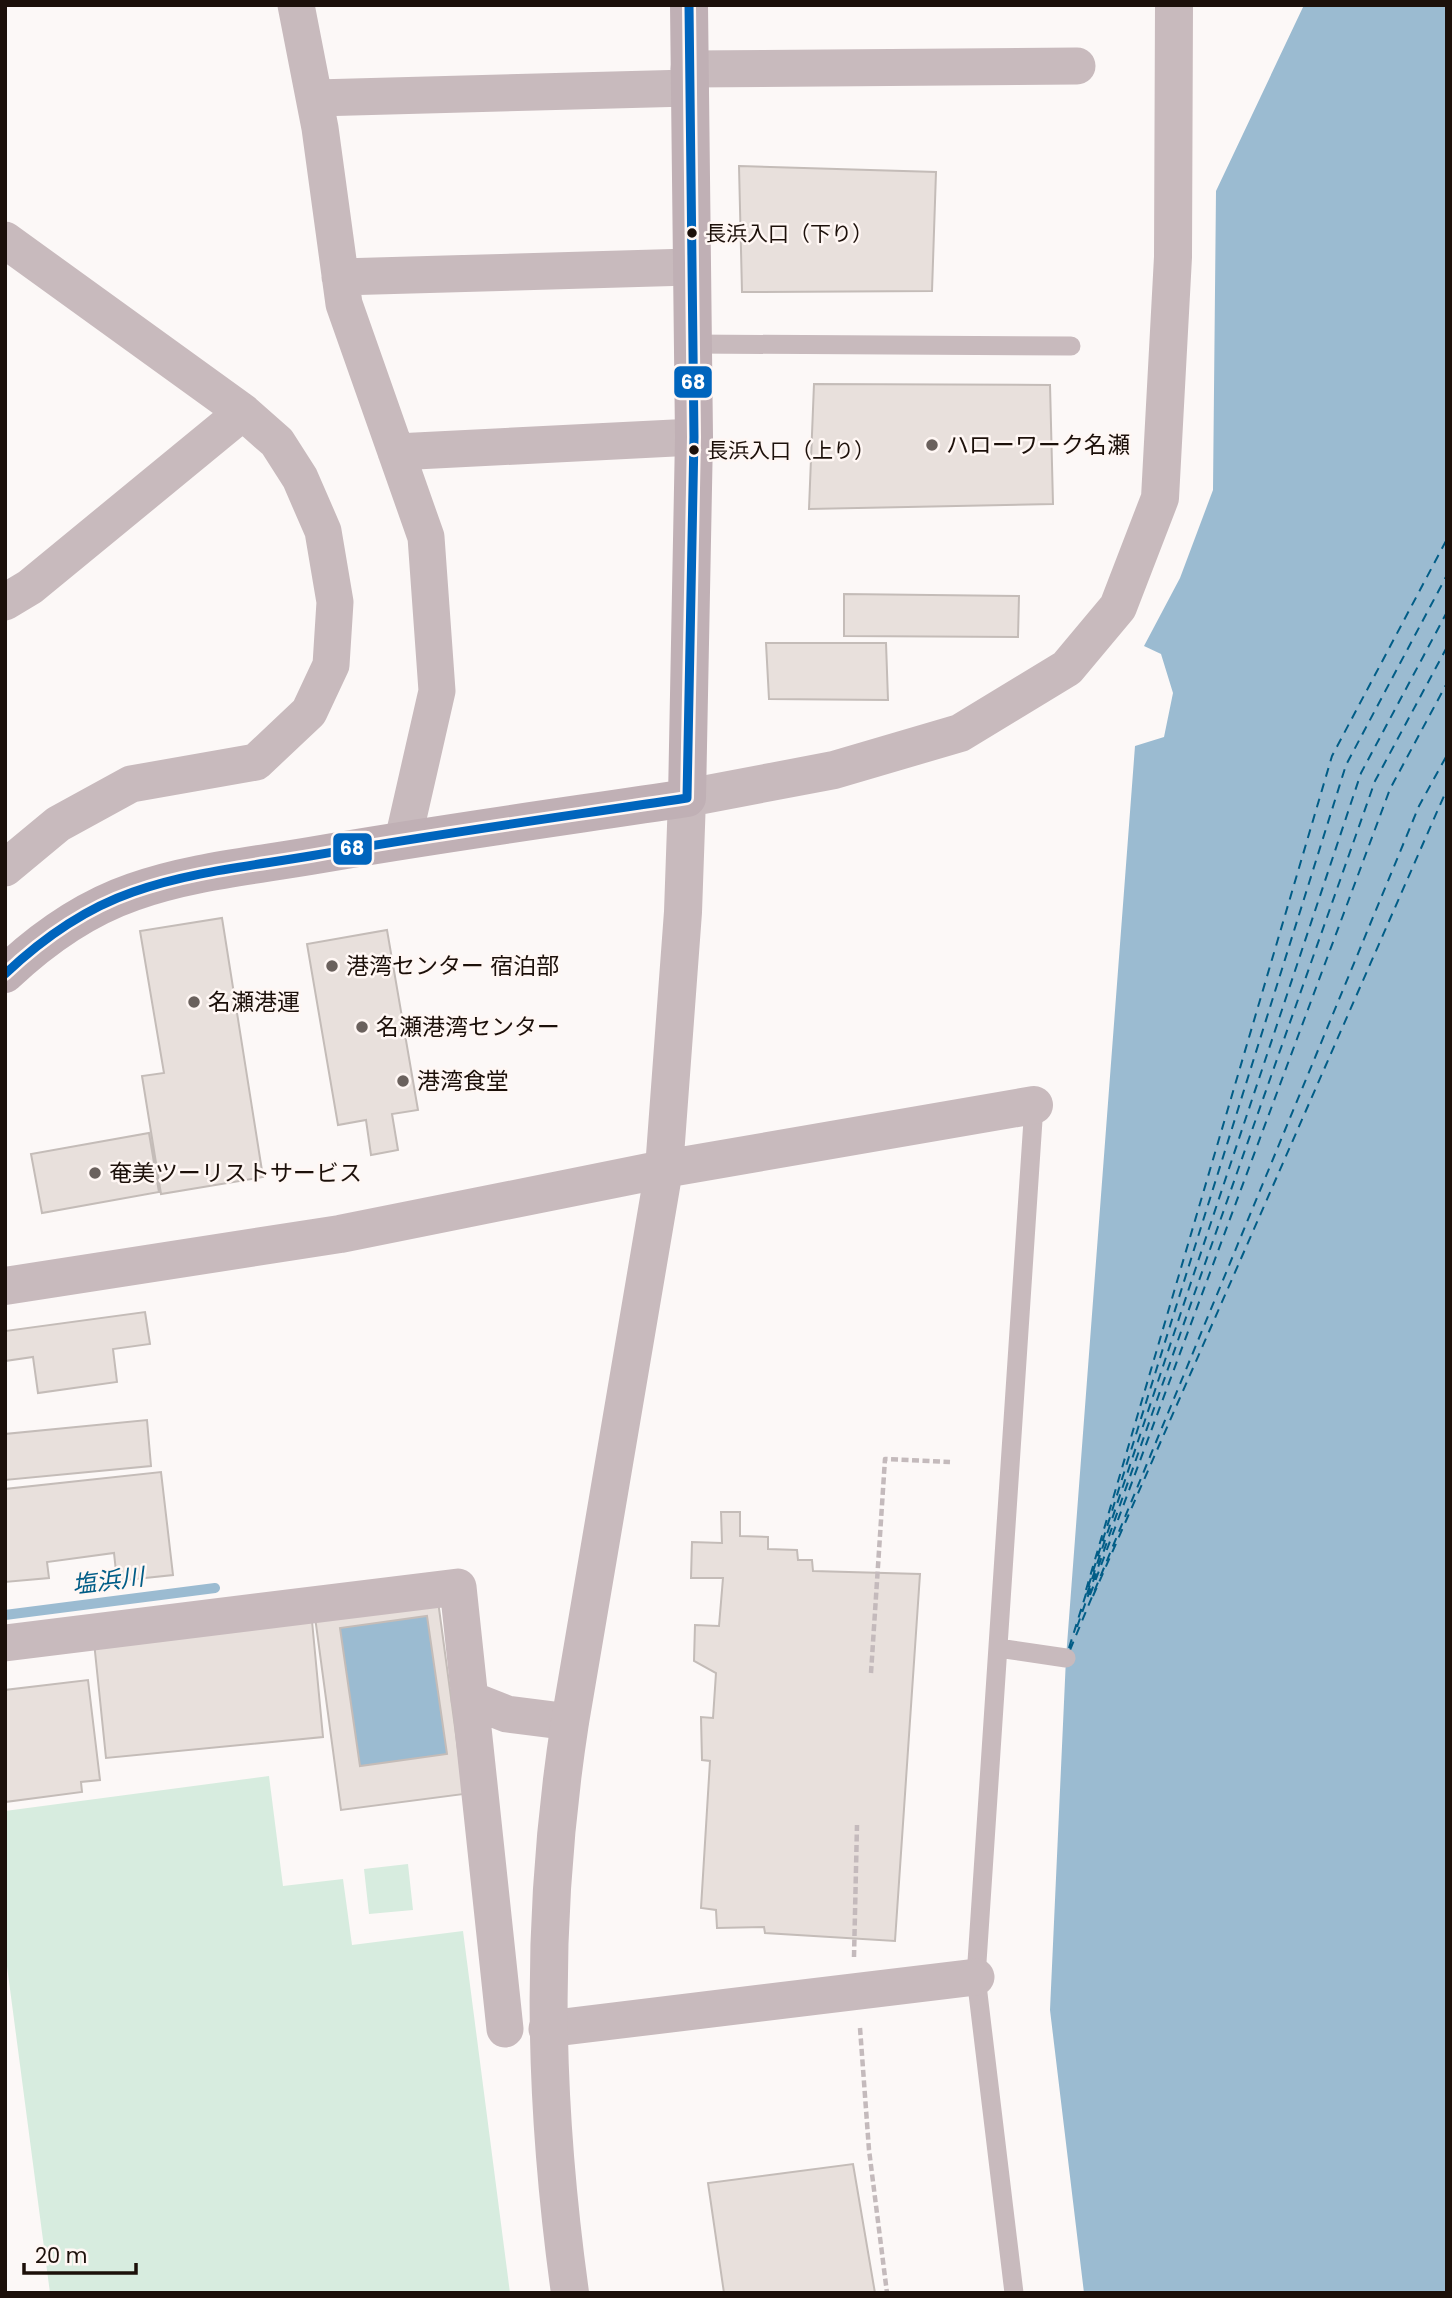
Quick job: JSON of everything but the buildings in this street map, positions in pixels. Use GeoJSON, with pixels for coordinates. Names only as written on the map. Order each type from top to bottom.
{"type":"FeatureCollection","features":[{"type":"Feature","properties":{"kind":"main road"},"geometry":{"type":"LineString","coordinates":[[5,975],[34,947],[83,914],[133,891],[196,875],[403,840],[687,798],[694,437],[689,5]]}},
{"type":"Feature","properties":{"kind":"street"},"geometry":{"type":"LineString","coordinates":[[296,5],[316,98],[344,304],[426,537],[437,691],[403,840]]}},
{"type":"Feature","properties":{"kind":"street"},"geometry":{"type":"LineString","coordinates":[[570,2293],[555,2160],[547,2029],[549,1900],[557,1804],[664,1169],[687,798],[834,771],[960,733],[1067,668],[1118,607],[1160,498],[1172,257],[1174,5]]}},
{"type":"Feature","properties":{"kind":"street"},"geometry":{"type":"LineString","coordinates":[[316,98],[689,79],[1077,66]]}},
{"type":"Feature","properties":{"kind":"street"},"geometry":{"type":"LineString","coordinates":[[5,868],[58,824],[131,784],[256,762],[309,712],[331,665],[335,602],[323,531],[300,478],[276,442],[243,412],[7,236]]}},
{"type":"Feature","properties":{"kind":"street"},"geometry":{"type":"LineString","coordinates":[[340,277],[690,267]]}},
{"type":"Feature","properties":{"kind":"street"},"geometry":{"type":"LineString","coordinates":[[5,602],[30,587],[243,412]]}},
{"type":"Feature","properties":{"kind":"street"},"geometry":{"type":"LineString","coordinates":[[396,452],[694,437]]}},
{"type":"Feature","properties":{"kind":"street"},"geometry":{"type":"LineString","coordinates":[[5,1286],[340,1234],[664,1169],[1034,1105]]}},
{"type":"Feature","properties":{"kind":"street"},"geometry":{"type":"LineString","coordinates":[[5,1643],[458,1587],[505,2029]]}},
{"type":"Feature","properties":{"kind":"street"},"geometry":{"type":"LineString","coordinates":[[469,1699],[507,1714],[570,1722]]}},
{"type":"Feature","properties":{"kind":"street"},"geometry":{"type":"LineString","coordinates":[[547,2029],[976,1977]]}},
{"type":"Feature","properties":{"kind":"lane"},"geometry":{"type":"LineString","coordinates":[[691,344],[1071,346]]}},
{"type":"Feature","properties":{"kind":"lane"},"geometry":{"type":"LineString","coordinates":[[1014,2293],[976,1977],[1034,1105]]}},
{"type":"Feature","properties":{"kind":"lane"},"geometry":{"type":"LineString","coordinates":[[998,1648],[1066,1658]]}},
{"type":"Feature","properties":{"kind":"path"},"geometry":{"type":"LineString","coordinates":[[871,1673],[885,1459],[950,1462]]}},
{"type":"Feature","properties":{"kind":"path"},"geometry":{"type":"LineString","coordinates":[[855,1965],[856,1825]]}},
{"type":"Feature","properties":{"kind":"path"},"geometry":{"type":"LineString","coordinates":[[859,2018],[869,2150],[887,2293]]}},
{"type":"Feature","properties":{"kind":"green space"},"geometry":{"type":"Polygon","coordinates":[[[269,1776],[283,1886],[343,1879],[352,1945],[463,1931],[510,2293],[50,2293],[5,1951],[5,1811],[269,1776]]]}},
{"type":"Feature","properties":{"kind":"green space"},"geometry":{"type":"Polygon","coordinates":[[[408,1864],[413,1910],[369,1914],[364,1869],[408,1864]]]}},
{"type":"Feature","properties":{"kind":"water"},"geometry":{"type":"Polygon","coordinates":[[[1304,5],[1447,5],[1447,2293],[1084,2293],[1050,2010],[1066,1658],[1135,746],[1164,737],[1173,693],[1161,654],[1144,646],[1180,578],[1213,490],[1216,191],[1304,5]]]}},
{"type":"Feature","properties":{"kind":"water"},"geometry":{"type":"Polygon","coordinates":[[[427,1616],[447,1754],[360,1766],[340,1628],[427,1616]]]}},
{"type":"Feature","properties":{"kind":"waterway","name":"塩浜川"},"geometry":{"type":"LineString","coordinates":[[5,1615],[215,1588]]}},
{"type":"Feature","properties":{"kind":"ferry route"},"geometry":{"type":"LineString","coordinates":[[1086,1590],[1332,756],[1447,539]]}},
{"type":"Feature","properties":{"kind":"ferry route"},"geometry":{"type":"LineString","coordinates":[[1069,1648],[1346,765],[1447,575]]}},
{"type":"Feature","properties":{"kind":"ferry route"},"geometry":{"type":"LineString","coordinates":[[1087,1594],[1361,773],[1447,612]]}},
{"type":"Feature","properties":{"kind":"ferry route"},"geometry":{"type":"LineString","coordinates":[[1077,1627],[1375,781],[1447,647]]}},
{"type":"Feature","properties":{"kind":"ferry route"},"geometry":{"type":"LineString","coordinates":[[1090,1595],[1390,789],[1447,683]]}},
{"type":"Feature","properties":{"kind":"ferry route"},"geometry":{"type":"LineString","coordinates":[[1070,1650],[1419,806],[1447,755]]}},
{"type":"Feature","properties":{"kind":"ferry route"},"geometry":{"type":"LineString","coordinates":[[1093,1596],[1447,789]]}},
{"type":"Feature","properties":{"kind":"transit line","name":"68"},"geometry":{"type":"LineString","coordinates":[[5,974],[49,937],[81,916],[115,899],[176,879],[404,840],[687,798],[694,437],[689,5]]}},
{"type":"Feature","properties":{"kind":"place","name":"長浜入口（下り）"},"geometry":{"type":"Point","coordinates":[692,233]}},
{"type":"Feature","properties":{"kind":"place","name":"ハローワーク名瀬"},"geometry":{"type":"Point","coordinates":[932,445]}},
{"type":"Feature","properties":{"kind":"place","name":"長浜入口（上り）"},"geometry":{"type":"Point","coordinates":[694,450]}},
{"type":"Feature","properties":{"kind":"place","name":"港湾センター 宿泊部"},"geometry":{"type":"Point","coordinates":[332,966]}},
{"type":"Feature","properties":{"kind":"place","name":"名瀬港運"},"geometry":{"type":"Point","coordinates":[194,1002]}},
{"type":"Feature","properties":{"kind":"place","name":"名瀬港湾センター"},"geometry":{"type":"Point","coordinates":[362,1027]}},
{"type":"Feature","properties":{"kind":"place","name":"港湾食堂"},"geometry":{"type":"Point","coordinates":[403,1081]}},
{"type":"Feature","properties":{"kind":"place","name":"奄美ツーリストサービス"},"geometry":{"type":"Point","coordinates":[95,1173]}}]}
